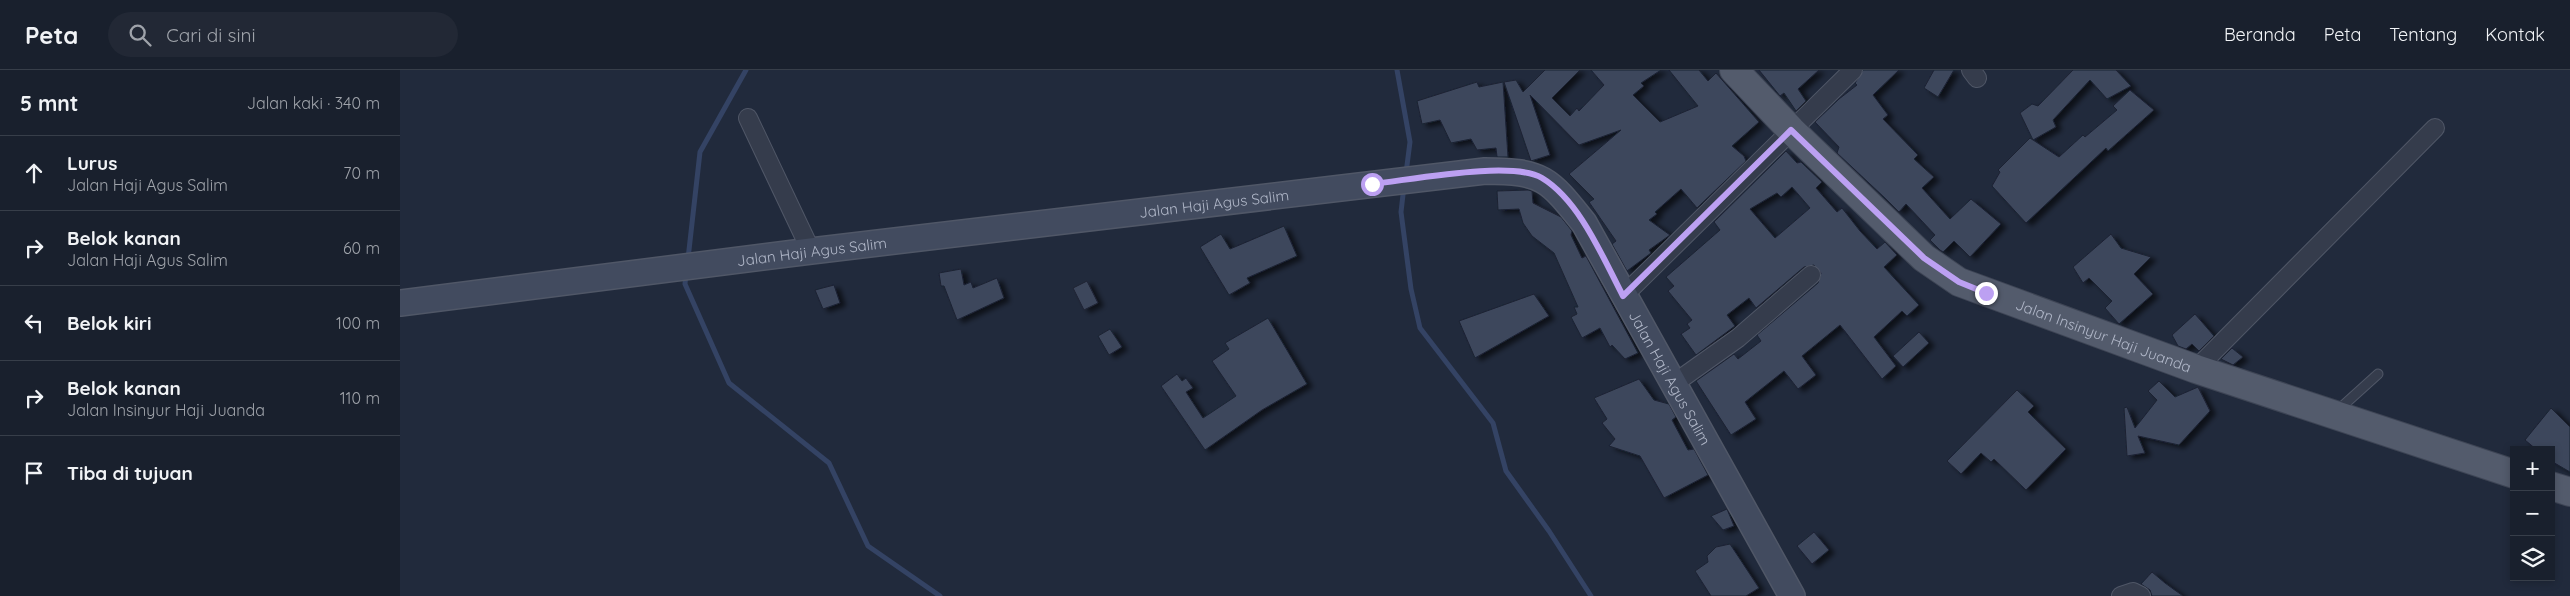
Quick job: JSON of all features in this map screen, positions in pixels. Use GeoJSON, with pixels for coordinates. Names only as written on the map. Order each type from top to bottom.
{"type":"FeatureCollection","features":[{"type":"Feature","properties":{"kind":"main road","name":"Jalan Insinyur Haji Juanda"},"geometry":{"type":"LineString","coordinates":[[1734,70],[1791,130],[1924,258],[1948,276],[1986,293],[2196,368],[2510,473]]}},
{"type":"Feature","properties":{"kind":"main road"},"geometry":{"type":"LineString","coordinates":[[2555,487],[2570,492]]}},
{"type":"Feature","properties":{"kind":"street"},"geometry":{"type":"LineString","coordinates":[[1623,296],[1853,70]]}},
{"type":"Feature","properties":{"kind":"street"},"geometry":{"type":"LineString","coordinates":[[748,118],[811,251]]}},
{"type":"Feature","properties":{"kind":"street"},"geometry":{"type":"LineString","coordinates":[[2196,368],[2435,128]]}},
{"type":"Feature","properties":{"kind":"street","name":"Jalan Haji Agus Salim"},"geometry":{"type":"LineString","coordinates":[[400,303],[811,251],[1372,184],[1485,171],[1513,171],[1541,178],[1561,194],[1584,223],[1672,385],[1792,596]]}},
{"type":"Feature","properties":{"kind":"street"},"geometry":{"type":"LineString","coordinates":[[1672,385],[1738,338],[1811,275]]}},
{"type":"Feature","properties":{"kind":"street"},"geometry":{"type":"LineString","coordinates":[[2120,596],[2133,592],[2141,596]]}},
{"type":"Feature","properties":{"kind":"lane"},"geometry":{"type":"LineString","coordinates":[[2333,414],[2378,374]]}},
{"type":"Feature","properties":{"kind":"building"},"geometry":{"type":"Polygon","coordinates":[[[1545,70],[1580,70],[1552,98],[1570,116],[1577,108],[1579,111],[1604,85],[1591,70],[1661,70],[1641,83],[1644,86],[1633,95],[1660,122],[1698,106],[1669,70],[1699,70],[1708,81],[1716,73],[1759,122],[1732,146],[1744,156],[1746,161],[1697,208],[1681,189],[1655,212],[1657,214],[1649,220],[1670,235],[1649,250],[1651,253],[1627,271],[1612,244],[1616,241],[1589,202],[1594,199],[1569,174],[1621,130],[1579,145],[1530,95],[1550,155],[1531,161],[1504,82],[1516,80],[1523,92],[1545,70]]]}},
{"type":"Feature","properties":{"kind":"building"},"geometry":{"type":"Polygon","coordinates":[[[1759,70],[1819,70],[1798,89],[1806,101],[1796,111],[1784,93],[1780,96],[1759,70]]]}},
{"type":"Feature","properties":{"kind":"building"},"geometry":{"type":"Polygon","coordinates":[[[1863,70],[1899,70],[1873,95],[1888,115],[1883,119],[1918,155],[1914,159],[1934,177],[1922,188],[1950,219],[1971,199],[2001,224],[1970,257],[1954,241],[1943,252],[1940,250],[1930,240],[1935,235],[1906,204],[1899,212],[1837,153],[1839,147],[1815,122],[1857,85],[1855,83],[1863,70]]]}},
{"type":"Feature","properties":{"kind":"building"},"geometry":{"type":"Polygon","coordinates":[[[1934,70],[1954,70],[1938,97],[1924,88],[1934,70]]]}},
{"type":"Feature","properties":{"kind":"building"},"geometry":{"type":"Polygon","coordinates":[[[2073,70],[2116,70],[2131,86],[2107,99],[2090,80],[2053,120],[2056,127],[2033,140],[2020,113],[2032,104],[2038,106],[2073,70]]]}},
{"type":"Feature","properties":{"kind":"building"},"geometry":{"type":"Polygon","coordinates":[[[1477,82],[1479,87],[1503,82],[1508,157],[1497,157],[1496,148],[1477,150],[1471,139],[1451,143],[1440,120],[1422,124],[1417,101],[1477,82]]]}},
{"type":"Feature","properties":{"kind":"building"},"geometry":{"type":"Polygon","coordinates":[[[2130,90],[2154,110],[2108,151],[2106,148],[2026,223],[1992,186],[2000,172],[1998,170],[2030,138],[2059,157],[2083,135],[2085,137],[2117,110],[2113,106],[2130,90]]]}},
{"type":"Feature","properties":{"kind":"building"},"geometry":{"type":"Polygon","coordinates":[[[1786,151],[1797,163],[1801,162],[1822,182],[1816,188],[1837,212],[1842,208],[1877,249],[1885,242],[1897,255],[1884,267],[1919,305],[1907,316],[1902,311],[1874,337],[1896,366],[1882,379],[1840,325],[1802,356],[1816,375],[1798,389],[1784,371],[1745,402],[1756,419],[1731,435],[1696,381],[1734,354],[1738,359],[1761,341],[1757,335],[1818,283],[1821,273],[1814,265],[1804,267],[1756,308],[1749,298],[1727,315],[1735,326],[1696,355],[1681,334],[1690,328],[1687,324],[1692,320],[1668,291],[1674,286],[1666,277],[1720,230],[1714,222],[1786,151]],[[1792,187],[1781,197],[1777,193],[1750,209],[1775,238],[1810,208],[1792,187]]]}},
{"type":"Feature","properties":{"kind":"building"},"geometry":{"type":"Polygon","coordinates":[[[1497,191],[1532,191],[1533,203],[1561,217],[1572,231],[1571,235],[1582,258],[1586,256],[1638,353],[1625,359],[1612,345],[1610,347],[1600,328],[1582,338],[1571,317],[1577,314],[1574,307],[1578,307],[1554,253],[1532,236],[1523,223],[1519,209],[1498,210],[1497,191]]]}},
{"type":"Feature","properties":{"kind":"building"},"geometry":{"type":"Polygon","coordinates":[[[1284,226],[1297,256],[1247,278],[1250,283],[1229,295],[1200,247],[1221,234],[1230,249],[1284,226]]]}},
{"type":"Feature","properties":{"kind":"building"},"geometry":{"type":"Polygon","coordinates":[[[2111,234],[2121,248],[2151,257],[2134,274],[2153,294],[2119,324],[2105,308],[2112,301],[2089,278],[2083,283],[2073,267],[2111,234]]]}},
{"type":"Feature","properties":{"kind":"building"},"geometry":{"type":"Polygon","coordinates":[[[961,269],[964,285],[971,282],[973,288],[997,278],[1004,298],[957,320],[944,286],[941,286],[939,273],[961,269]]]}},
{"type":"Feature","properties":{"kind":"building"},"geometry":{"type":"Polygon","coordinates":[[[1087,281],[1098,303],[1084,310],[1073,288],[1087,281]]]}},
{"type":"Feature","properties":{"kind":"building"},"geometry":{"type":"Polygon","coordinates":[[[834,285],[840,303],[823,309],[815,290],[834,285]]]}},
{"type":"Feature","properties":{"kind":"building"},"geometry":{"type":"Polygon","coordinates":[[[1534,294],[1549,316],[1475,358],[1459,321],[1534,294]]]}},
{"type":"Feature","properties":{"kind":"building"},"geometry":{"type":"Polygon","coordinates":[[[2195,314],[2214,336],[2199,351],[2192,344],[2186,349],[2178,346],[2172,335],[2195,314]]]}},
{"type":"Feature","properties":{"kind":"building"},"geometry":{"type":"Polygon","coordinates":[[[1268,318],[1307,384],[1262,410],[1205,450],[1161,386],[1177,374],[1182,381],[1186,378],[1193,388],[1186,392],[1203,418],[1236,396],[1212,361],[1229,349],[1225,343],[1268,318]]]}},
{"type":"Feature","properties":{"kind":"building"},"geometry":{"type":"Polygon","coordinates":[[[1110,329],[1122,347],[1109,355],[1098,336],[1110,329]]]}},
{"type":"Feature","properties":{"kind":"building"},"geometry":{"type":"Polygon","coordinates":[[[1919,332],[1929,343],[1903,367],[1893,356],[1919,332]]]}},
{"type":"Feature","properties":{"kind":"building"},"geometry":{"type":"Polygon","coordinates":[[[2232,348],[2243,357],[2233,365],[2221,359],[2232,348]]]}},
{"type":"Feature","properties":{"kind":"building"},"geometry":{"type":"Polygon","coordinates":[[[1639,379],[1654,400],[1669,404],[1676,417],[1672,420],[1688,450],[1694,449],[1708,475],[1664,498],[1640,456],[1609,446],[1615,439],[1602,423],[1607,419],[1594,398],[1639,379]]]}},
{"type":"Feature","properties":{"kind":"building"},"geometry":{"type":"Polygon","coordinates":[[[2159,381],[2175,397],[2198,387],[2210,411],[2179,445],[2138,436],[2145,453],[2127,456],[2124,408],[2127,407],[2135,428],[2157,400],[2148,391],[2159,381]]]}},
{"type":"Feature","properties":{"kind":"building"},"geometry":{"type":"Polygon","coordinates":[[[2017,390],[2034,406],[2028,412],[2066,449],[2026,490],[1994,459],[1991,462],[1981,453],[1961,474],[1947,461],[2017,390]]]}},
{"type":"Feature","properties":{"kind":"building"},"geometry":{"type":"Polygon","coordinates":[[[2551,408],[2570,427],[2570,472],[2555,463],[2555,446],[2532,446],[2525,440],[2551,408]]]}},
{"type":"Feature","properties":{"kind":"building"},"geometry":{"type":"Polygon","coordinates":[[[1727,509],[1734,526],[1723,530],[1711,516],[1727,509]]]}},
{"type":"Feature","properties":{"kind":"building"},"geometry":{"type":"Polygon","coordinates":[[[1814,532],[1829,550],[1812,564],[1797,546],[1814,532]]]}},
{"type":"Feature","properties":{"kind":"building"},"geometry":{"type":"Polygon","coordinates":[[[1730,544],[1759,588],[1746,596],[1711,596],[1695,571],[1708,562],[1707,556],[1716,547],[1730,544]]]}},
{"type":"Feature","properties":{"kind":"building"},"geometry":{"type":"Polygon","coordinates":[[[2152,572],[2183,596],[2152,596],[2150,590],[2141,584],[2152,572]]]}},
{"type":"Feature","properties":{"kind":"waterway"},"geometry":{"type":"LineString","coordinates":[[688,259],[700,152],[746,70]]}},
{"type":"Feature","properties":{"kind":"waterway"},"geometry":{"type":"LineString","coordinates":[[1397,70],[1410,142],[1406,173]]}},
{"type":"Feature","properties":{"kind":"waterway"},"geometry":{"type":"LineString","coordinates":[[1404,186],[1401,212],[1411,289],[1420,328],[1493,423],[1506,471],[1549,531],[1591,596]]}},
{"type":"Feature","properties":{"kind":"waterway"},"geometry":{"type":"LineString","coordinates":[[686,273],[685,284],[729,383],[829,463],[868,546],[940,596]]}},
{"type":"Feature","properties":{"kind":"route"},"geometry":{"type":"LineString","coordinates":[[1372,184],[1485,171],[1513,171],[1537,175],[1561,194],[1584,223],[1623,296],[1791,130],[1924,258],[1959,282],[1986,293]]}}]}
